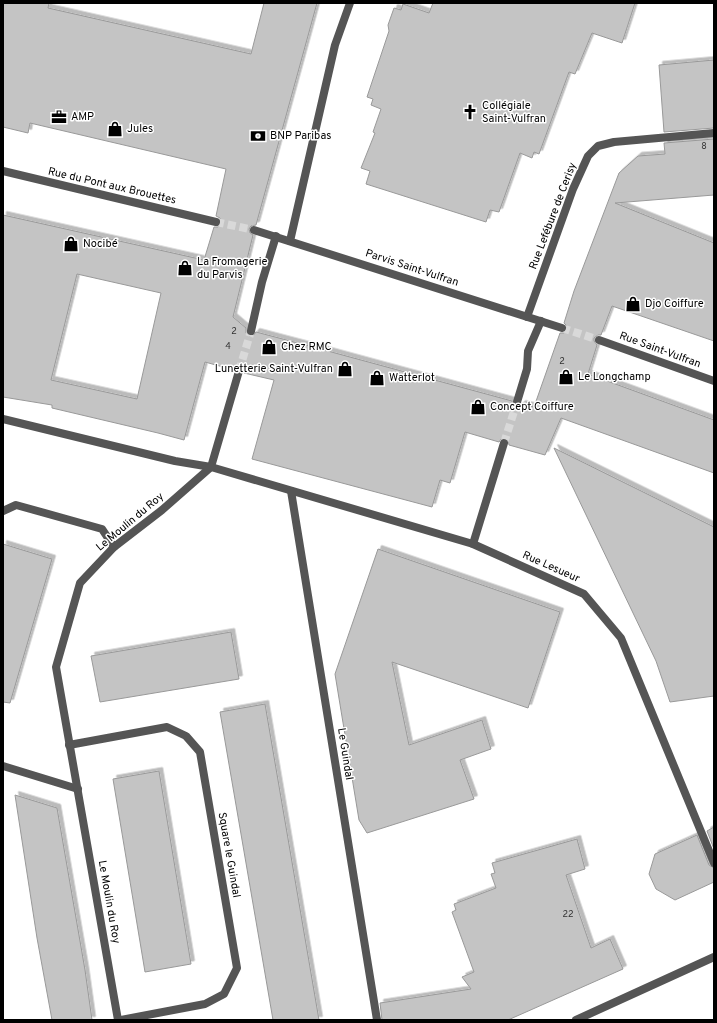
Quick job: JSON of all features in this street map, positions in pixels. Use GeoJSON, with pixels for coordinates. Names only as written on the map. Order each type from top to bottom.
{"type":"FeatureCollection","features":[{"type":"Feature","properties":{"kind":"street"},"geometry":{"type":"LineString","coordinates":[[290,241],[335,45],[350,3]]}},
{"type":"Feature","properties":{"kind":"street","name":"Rue Lefébure de Cerisy"},"geometry":{"type":"LineString","coordinates":[[527,317],[572,189],[588,156],[598,146],[614,142],[714,134]]}},
{"type":"Feature","properties":{"kind":"street","name":"Rue du Pont aux Brouettes"},"geometry":{"type":"LineString","coordinates":[[3,171],[216,222]]}},
{"type":"Feature","properties":{"kind":"street","name":"Parvis Saint-Vulfran"},"geometry":{"type":"LineString","coordinates":[[254,230],[562,328]]}},
{"type":"Feature","properties":{"kind":"street"},"geometry":{"type":"LineString","coordinates":[[251,331],[262,282],[276,236]]}},
{"type":"Feature","properties":{"kind":"street"},"geometry":{"type":"LineString","coordinates":[[516,402],[527,369],[528,351],[542,321]]}},
{"type":"Feature","properties":{"kind":"street","name":"Rue Saint-Vulfran"},"geometry":{"type":"LineString","coordinates":[[599,340],[714,381]]}},
{"type":"Feature","properties":{"kind":"street"},"geometry":{"type":"LineString","coordinates":[[211,467],[239,371]]}},
{"type":"Feature","properties":{"kind":"street"},"geometry":{"type":"LineString","coordinates":[[3,419],[175,461],[211,467],[292,491]]}},
{"type":"Feature","properties":{"kind":"street"},"geometry":{"type":"LineString","coordinates":[[473,544],[504,443]]}},
{"type":"Feature","properties":{"kind":"street","name":"Le Moulin du Roy"},"geometry":{"type":"LineString","coordinates":[[120,1020],[56,667],[80,583],[114,547],[162,510],[211,467]]}},
{"type":"Feature","properties":{"kind":"street","name":"Rue Lesueur"},"geometry":{"type":"LineString","coordinates":[[292,491],[473,544],[584,594],[621,638],[714,863]]}},
{"type":"Feature","properties":{"kind":"street","name":"Le Guindal"},"geometry":{"type":"LineString","coordinates":[[292,491],[377,1020]]}},
{"type":"Feature","properties":{"kind":"street"},"geometry":{"type":"LineString","coordinates":[[3,511],[16,505],[102,529],[114,547]]}},
{"type":"Feature","properties":{"kind":"street","name":"Square le Guindal"},"geometry":{"type":"LineString","coordinates":[[69,745],[167,727],[186,736],[200,752],[237,968],[224,994],[205,1004],[120,1020]]}},
{"type":"Feature","properties":{"kind":"street"},"geometry":{"type":"LineString","coordinates":[[3,766],[78,789]]}},
{"type":"Feature","properties":{"kind":"street"},"geometry":{"type":"LineString","coordinates":[[576,1020],[714,957]]}},
{"type":"Feature","properties":{"kind":"building"},"geometry":{"type":"Polygon","coordinates":[[[3,3],[49,3],[48,8],[251,54],[264,3],[317,3],[256,225],[251,226],[249,229],[250,233],[253,235],[233,317],[246,328],[246,333],[249,336],[253,336],[256,332],[313,347],[512,401],[513,405],[516,407],[519,407],[522,404],[534,407],[560,333],[564,333],[567,330],[567,326],[564,323],[574,291],[619,173],[638,156],[665,154],[664,143],[714,139],[714,195],[615,203],[714,243],[714,341],[612,306],[601,335],[594,338],[597,345],[588,374],[714,420],[714,473],[561,418],[545,455],[509,445],[508,440],[505,438],[501,439],[499,442],[465,432],[450,483],[440,480],[432,507],[252,459],[274,380],[244,373],[243,368],[240,366],[236,367],[234,370],[205,362],[184,440],[52,408],[52,405],[3,397],[3,215],[204,260],[214,227],[218,227],[221,223],[220,218],[216,216],[226,169],[30,123],[28,133],[3,127],[3,3]],[[77,274],[51,380],[137,399],[161,293],[77,274]]]}},
{"type":"Feature","properties":{"kind":"building","name":"Collégiale Saint-Vulfran"},"geometry":{"type":"Polygon","coordinates":[[[433,3],[635,3],[622,43],[592,33],[575,74],[569,72],[539,154],[534,152],[532,158],[520,153],[499,212],[490,210],[486,222],[366,184],[370,171],[361,168],[375,133],[373,132],[381,109],[371,105],[373,99],[367,97],[389,31],[388,25],[394,8],[401,10],[403,4],[429,13],[433,3]]]}},
{"type":"Feature","properties":{"kind":"building"},"geometry":{"type":"Polygon","coordinates":[[[714,60],[714,128],[664,132],[659,65],[714,60]]]}},
{"type":"Feature","properties":{"kind":"building"},"geometry":{"type":"Polygon","coordinates":[[[554,448],[714,527],[714,696],[670,702],[656,661],[554,448]]]}},
{"type":"Feature","properties":{"kind":"building"},"geometry":{"type":"Polygon","coordinates":[[[3,544],[52,559],[10,703],[3,702],[3,544]]]}},
{"type":"Feature","properties":{"kind":"building"},"geometry":{"type":"Polygon","coordinates":[[[378,549],[560,612],[528,708],[392,662],[409,745],[482,720],[491,749],[460,760],[474,799],[367,833],[359,820],[335,674],[378,549]]]}},
{"type":"Feature","properties":{"kind":"building"},"geometry":{"type":"Polygon","coordinates":[[[231,632],[239,679],[100,702],[91,656],[231,632]]]}},
{"type":"Feature","properties":{"kind":"building"},"geometry":{"type":"Polygon","coordinates":[[[265,704],[319,1020],[273,1020],[220,712],[265,704]]]}},
{"type":"Feature","properties":{"kind":"building"},"geometry":{"type":"Polygon","coordinates":[[[159,771],[191,964],[145,972],[113,779],[159,771]]]}},
{"type":"Feature","properties":{"kind":"building"},"geometry":{"type":"Polygon","coordinates":[[[15,795],[57,808],[85,970],[92,1020],[52,1020],[37,938],[15,795]]]}},
{"type":"Feature","properties":{"kind":"building"},"geometry":{"type":"Polygon","coordinates":[[[714,827],[714,849],[707,831],[714,827]]]}},
{"type":"Feature","properties":{"kind":"building"},"geometry":{"type":"Polygon","coordinates":[[[697,835],[709,865],[714,868],[714,882],[675,900],[656,889],[649,874],[655,854],[697,835]]]}},
{"type":"Feature","properties":{"kind":"building"},"geometry":{"type":"Polygon","coordinates":[[[577,839],[585,869],[566,875],[591,948],[610,939],[623,969],[508,1020],[382,1020],[380,1003],[471,989],[462,977],[474,972],[452,912],[456,910],[454,904],[496,888],[491,874],[495,873],[492,863],[577,839]]]}},
{"type":"Feature","properties":{"kind":"tunnel"},"geometry":{"type":"LineString","coordinates":[[216,222],[254,230]]}},
{"type":"Feature","properties":{"kind":"tunnel"},"geometry":{"type":"LineString","coordinates":[[562,328],[599,340]]}},
{"type":"Feature","properties":{"kind":"tunnel"},"geometry":{"type":"LineString","coordinates":[[239,371],[251,331]]}},
{"type":"Feature","properties":{"kind":"tunnel"},"geometry":{"type":"LineString","coordinates":[[504,443],[517,402]]}},
{"type":"Feature","properties":{"kind":"place","name":"Collégiale Saint-Vulfran"},"geometry":{"type":"Point","coordinates":[470,112]}},
{"type":"Feature","properties":{"kind":"place","name":"AMP"},"geometry":{"type":"Point","coordinates":[59,117]}},
{"type":"Feature","properties":{"kind":"place","name":"Jules"},"geometry":{"type":"Point","coordinates":[115,129]}},
{"type":"Feature","properties":{"kind":"place","name":"BNP Paribas"},"geometry":{"type":"Point","coordinates":[258,136]}},
{"type":"Feature","properties":{"kind":"place","name":"Nocibé"},"geometry":{"type":"Point","coordinates":[71,244]}},
{"type":"Feature","properties":{"kind":"place","name":"La Fromagerie du Parvis"},"geometry":{"type":"Point","coordinates":[185,268]}},
{"type":"Feature","properties":{"kind":"place","name":"Djo Coiffure"},"geometry":{"type":"Point","coordinates":[633,304]}},
{"type":"Feature","properties":{"kind":"place","name":"Chez RMC"},"geometry":{"type":"Point","coordinates":[269,347]}},
{"type":"Feature","properties":{"kind":"place","name":"Lunetterie Saint-Vulfran"},"geometry":{"type":"Point","coordinates":[345,369]}},
{"type":"Feature","properties":{"kind":"place","name":"Le Longchamp"},"geometry":{"type":"Point","coordinates":[566,377]}},
{"type":"Feature","properties":{"kind":"place","name":"Watterlot"},"geometry":{"type":"Point","coordinates":[377,378]}},
{"type":"Feature","properties":{"kind":"place","name":"Concept Coiffure"},"geometry":{"type":"Point","coordinates":[478,407]}}]}
